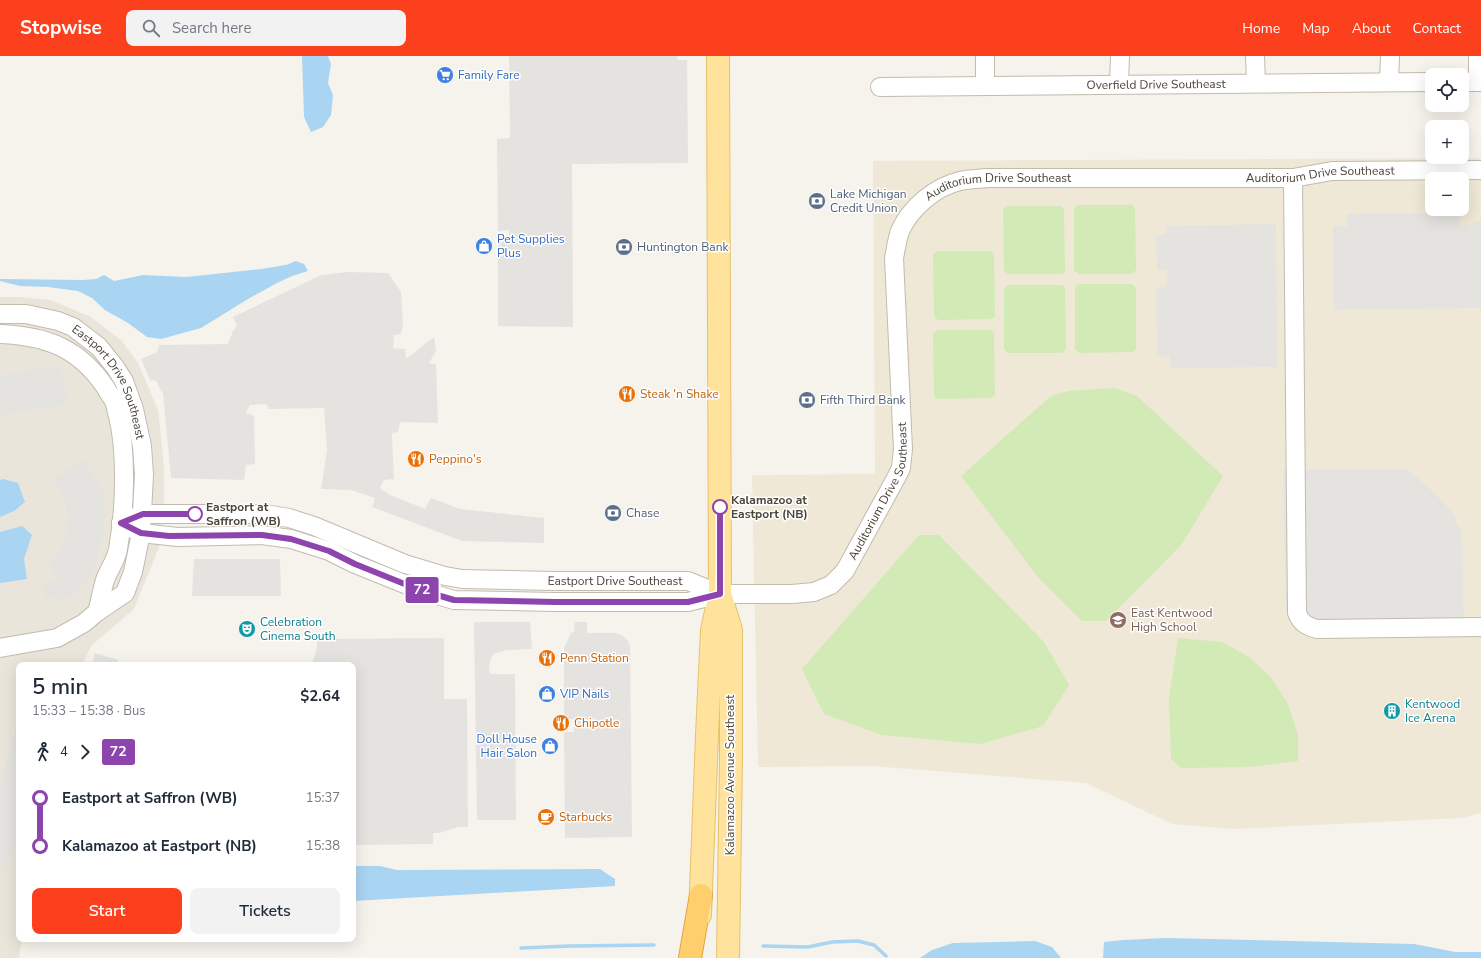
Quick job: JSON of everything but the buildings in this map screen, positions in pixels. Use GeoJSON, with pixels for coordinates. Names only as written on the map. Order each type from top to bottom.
{"type":"FeatureCollection","features":[{"type":"Feature","properties":{"kind":"highway"},"geometry":{"type":"LineString","coordinates":[[690,958],[701,895]]}},
{"type":"Feature","properties":{"kind":"main road","name":"Kalamazoo Avenue Southeast"},"geometry":{"type":"LineString","coordinates":[[699,958],[712,630],[720,594],[718,56]]}},
{"type":"Feature","properties":{"kind":"main road","name":"Kalamazoo Avenue Southeast"},"geometry":{"type":"LineString","coordinates":[[720,594],[731,630],[728,958]]}},
{"type":"Feature","properties":{"kind":"street"},"geometry":{"type":"LineString","coordinates":[[985,56],[985,85]]}},
{"type":"Feature","properties":{"kind":"street"},"geometry":{"type":"LineString","coordinates":[[1119,84],[1120,56]]}},
{"type":"Feature","properties":{"kind":"street"},"geometry":{"type":"LineString","coordinates":[[1255,56],[1256,83]]}},
{"type":"Feature","properties":{"kind":"street"},"geometry":{"type":"LineString","coordinates":[[1389,82],[1390,56]]}},
{"type":"Feature","properties":{"kind":"street"},"geometry":{"type":"LineString","coordinates":[[1474,82],[1478,56]]}},
{"type":"Feature","properties":{"kind":"street","name":"Overfield Drive Southeast"},"geometry":{"type":"LineString","coordinates":[[880,87],[1425,82]]}},
{"type":"Feature","properties":{"kind":"street","name":"Auditorium Drive Southeast"},"geometry":{"type":"LineString","coordinates":[[720,594],[802,593],[814,592],[831,585],[845,571],[896,478],[901,468],[903,449],[894,258],[901,230],[912,213],[929,196],[960,181],[987,178],[1293,178],[1332,171],[1481,170]]}},
{"type":"Feature","properties":{"kind":"street"},"geometry":{"type":"LineString","coordinates":[[1293,178],[1297,613],[1300,620],[1307,626],[1317,629],[1481,626]]}},
{"type":"Feature","properties":{"kind":"street","name":"Eastport Drive Southeast"},"geometry":{"type":"LineString","coordinates":[[0,314],[26,314],[42,317],[73,327],[99,347],[115,367],[124,381],[134,409],[142,446],[144,474],[141,533]]}},
{"type":"Feature","properties":{"kind":"street","name":"Eastport Drive Southeast"},"geometry":{"type":"LineString","coordinates":[[0,334],[35,338],[56,344],[84,362],[100,380],[114,402],[122,444],[124,476],[121,523]]}},
{"type":"Feature","properties":{"kind":"street","name":"Eastport Drive Southeast"},"geometry":{"type":"LineString","coordinates":[[121,523],[143,514],[265,514],[287,518],[314,526],[405,564],[445,576],[462,579],[688,581],[720,594]]}},
{"type":"Feature","properties":{"kind":"street","name":"Eastport Drive Southeast"},"geometry":{"type":"LineString","coordinates":[[121,523],[141,533],[178,537],[262,535],[291,539],[329,551],[355,564],[417,589],[454,600],[688,602],[720,594]]}},
{"type":"Feature","properties":{"kind":"street"},"geometry":{"type":"LineString","coordinates":[[97,612],[106,579],[114,563],[118,550],[121,523]]}},
{"type":"Feature","properties":{"kind":"street"},"geometry":{"type":"LineString","coordinates":[[0,648],[57,638],[84,623],[97,612],[125,593],[133,572],[141,533]]}},
{"type":"Feature","properties":{"kind":"shaded area"},"geometry":{"type":"Polygon","coordinates":[[[509,56],[677,56],[677,60],[687,60],[688,163],[572,164],[573,327],[498,326],[498,236],[509,236],[509,230],[498,231],[497,139],[510,138],[509,56]]]}},
{"type":"Feature","properties":{"kind":"shaded area","name":"East Kentwood High School"},"geometry":{"type":"Polygon","coordinates":[[[1425,158],[1425,164],[1469,164],[1469,158],[1481,158],[1481,813],[1461,818],[1234,829],[1172,824],[1086,783],[871,766],[758,767],[752,475],[875,474],[873,161],[1425,158]]]}},
{"type":"Feature","properties":{"kind":"shaded area"},"geometry":{"type":"Polygon","coordinates":[[[1425,213],[1425,216],[1460,216],[1460,225],[1470,225],[1481,220],[1481,308],[1334,310],[1333,226],[1347,226],[1347,214],[1425,213]]]}},
{"type":"Feature","properties":{"kind":"shaded area"},"geometry":{"type":"Polygon","coordinates":[[[1276,224],[1277,367],[1170,368],[1170,357],[1157,356],[1156,287],[1166,287],[1167,279],[1166,270],[1157,270],[1156,235],[1166,235],[1167,226],[1276,224]]]}},
{"type":"Feature","properties":{"kind":"shaded area"},"geometry":{"type":"Polygon","coordinates":[[[349,272],[388,273],[401,292],[403,326],[401,334],[394,335],[393,348],[405,349],[406,359],[434,337],[436,351],[429,363],[436,364],[438,423],[400,422],[398,432],[392,433],[394,479],[384,480],[380,488],[388,494],[425,509],[431,498],[460,509],[544,518],[544,543],[462,541],[372,507],[375,498],[351,490],[321,489],[327,450],[324,408],[269,409],[266,404],[250,405],[246,413],[254,416],[255,464],[246,465],[244,480],[171,478],[163,394],[156,381],[150,380],[141,359],[157,352],[159,345],[228,344],[233,331],[237,326],[233,317],[321,275],[349,272]]]}},
{"type":"Feature","properties":{"kind":"shaded area"},"geometry":{"type":"Polygon","coordinates":[[[0,297],[20,297],[50,300],[89,316],[121,340],[138,363],[158,410],[164,466],[164,503],[161,542],[134,609],[92,645],[84,662],[16,662],[16,942],[22,942],[19,958],[0,958],[0,297]]]}},
{"type":"Feature","properties":{"kind":"shaded area"},"geometry":{"type":"Polygon","coordinates":[[[60,365],[69,404],[0,415],[0,375],[60,365]]]}},
{"type":"Feature","properties":{"kind":"shaded area"},"geometry":{"type":"Polygon","coordinates":[[[83,459],[103,491],[105,507],[103,535],[97,563],[93,573],[76,591],[60,603],[53,595],[46,600],[40,590],[57,577],[49,564],[63,546],[68,518],[64,496],[52,480],[83,459]]]}},
{"type":"Feature","properties":{"kind":"shaded area"},"geometry":{"type":"Polygon","coordinates":[[[1407,469],[1433,492],[1453,513],[1462,534],[1464,636],[1293,623],[1286,609],[1283,470],[1407,469]]]}},
{"type":"Feature","properties":{"kind":"shaded area"},"geometry":{"type":"Polygon","coordinates":[[[194,559],[280,559],[281,596],[192,596],[194,559]]]}},
{"type":"Feature","properties":{"kind":"shaded area"},"geometry":{"type":"Polygon","coordinates":[[[474,622],[530,622],[532,649],[507,650],[496,653],[492,656],[489,665],[490,674],[515,674],[516,820],[477,820],[474,622]]]}},
{"type":"Feature","properties":{"kind":"shaded area"},"geometry":{"type":"Polygon","coordinates":[[[575,622],[587,622],[587,633],[616,633],[623,636],[628,641],[630,647],[632,837],[565,838],[564,732],[574,732],[574,719],[564,719],[564,648],[571,633],[574,632],[575,622]]]}},
{"type":"Feature","properties":{"kind":"shaded area"},"geometry":{"type":"Polygon","coordinates":[[[444,638],[444,699],[467,699],[468,827],[458,827],[439,833],[433,833],[433,844],[356,845],[356,662],[313,662],[317,647],[317,639],[444,638]]]}},
{"type":"Feature","properties":{"kind":"shaded area"},"geometry":{"type":"Polygon","coordinates":[[[95,653],[118,660],[118,662],[93,662],[95,653]]]}},
{"type":"Feature","properties":{"kind":"shaded area"},"geometry":{"type":"Polygon","coordinates":[[[16,728],[16,840],[10,858],[0,873],[0,788],[16,728]]]}},
{"type":"Feature","properties":{"kind":"green space"},"geometry":{"type":"Polygon","coordinates":[[[1078,205],[1132,205],[1135,209],[1136,270],[1132,274],[1079,274],[1074,270],[1074,209],[1078,205]]]}},
{"type":"Feature","properties":{"kind":"green space"},"geometry":{"type":"Polygon","coordinates":[[[1007,206],[1061,206],[1064,209],[1065,271],[1062,274],[1008,274],[1004,271],[1003,209],[1007,206]]]}},
{"type":"Feature","properties":{"kind":"green space"},"geometry":{"type":"Polygon","coordinates":[[[937,251],[991,251],[994,254],[995,316],[991,319],[938,320],[934,316],[933,255],[937,251]]]}},
{"type":"Feature","properties":{"kind":"green space"},"geometry":{"type":"Polygon","coordinates":[[[1078,284],[1132,284],[1136,288],[1136,349],[1133,352],[1079,353],[1075,349],[1075,288],[1078,284]]]}},
{"type":"Feature","properties":{"kind":"green space"},"geometry":{"type":"Polygon","coordinates":[[[1008,285],[1062,285],[1065,288],[1066,349],[1062,353],[1008,353],[1004,349],[1004,288],[1008,285]]]}},
{"type":"Feature","properties":{"kind":"green space"},"geometry":{"type":"Polygon","coordinates":[[[937,330],[991,330],[994,334],[995,395],[991,398],[937,399],[934,395],[933,334],[937,330]]]}},
{"type":"Feature","properties":{"kind":"green space"},"geometry":{"type":"Polygon","coordinates":[[[1115,388],[1137,396],[1223,476],[1182,544],[1106,621],[1082,621],[1037,576],[961,476],[1051,396],[1068,391],[1115,388]]]}},
{"type":"Feature","properties":{"kind":"green space"},"geometry":{"type":"Polygon","coordinates":[[[919,535],[939,535],[1044,642],[1069,685],[1043,726],[980,744],[882,735],[824,714],[802,669],[919,535]]]}},
{"type":"Feature","properties":{"kind":"green space"},"geometry":{"type":"Polygon","coordinates":[[[1178,638],[1222,642],[1249,657],[1271,677],[1288,704],[1298,735],[1298,761],[1249,767],[1181,768],[1171,759],[1169,698],[1178,638]]]}},
{"type":"Feature","properties":{"kind":"water"},"geometry":{"type":"Polygon","coordinates":[[[302,56],[328,56],[331,64],[328,83],[333,95],[331,115],[323,127],[311,132],[304,117],[302,56]]]}},
{"type":"Feature","properties":{"kind":"water"},"geometry":{"type":"Polygon","coordinates":[[[296,261],[304,264],[308,271],[277,283],[201,328],[161,339],[147,337],[128,323],[105,310],[92,298],[78,291],[48,287],[20,286],[0,281],[0,279],[83,280],[96,279],[104,275],[114,281],[143,275],[187,277],[261,269],[286,265],[296,261]]]}},
{"type":"Feature","properties":{"kind":"water"},"geometry":{"type":"Polygon","coordinates":[[[3,479],[18,483],[25,502],[14,511],[0,517],[0,480],[3,479]]]}},
{"type":"Feature","properties":{"kind":"water"},"geometry":{"type":"Polygon","coordinates":[[[22,526],[32,535],[24,559],[27,579],[0,583],[0,532],[22,526]]]}},
{"type":"Feature","properties":{"kind":"water"},"geometry":{"type":"Polygon","coordinates":[[[356,866],[380,866],[397,870],[600,869],[615,879],[615,886],[356,901],[356,866]]]}},
{"type":"Feature","properties":{"kind":"water"},"geometry":{"type":"Polygon","coordinates":[[[1166,938],[1414,944],[1455,952],[1481,952],[1481,958],[1103,958],[1104,942],[1166,938]]]}},
{"type":"Feature","properties":{"kind":"water"},"geometry":{"type":"Polygon","coordinates":[[[1035,941],[1052,947],[1061,958],[920,958],[932,950],[953,943],[1035,941]]]}},
{"type":"Feature","properties":{"kind":"waterway"},"geometry":{"type":"LineString","coordinates":[[763,946],[808,947],[832,942],[858,941],[874,945],[886,956]]}},
{"type":"Feature","properties":{"kind":"waterway"},"geometry":{"type":"LineString","coordinates":[[521,948],[654,945]]}},
{"type":"Feature","properties":{"kind":"bus line","name":"72"},"geometry":{"type":"LineString","coordinates":[[195,514],[143,514],[121,523],[141,533],[178,537],[262,535],[291,539],[329,551],[355,564],[417,589],[454,600],[688,602],[720,594],[720,507]]}},
{"type":"Feature","properties":{"kind":"place","name":"Family Fare"},"geometry":{"type":"Point","coordinates":[445,75]}},
{"type":"Feature","properties":{"kind":"place","name":"Lake Michigan Credit Union"},"geometry":{"type":"Point","coordinates":[817,201]}},
{"type":"Feature","properties":{"kind":"place","name":"Pet Supplies Plus"},"geometry":{"type":"Point","coordinates":[484,246]}},
{"type":"Feature","properties":{"kind":"place","name":"Huntington Bank"},"geometry":{"type":"Point","coordinates":[624,247]}},
{"type":"Feature","properties":{"kind":"place","name":"Steak 'n Shake"},"geometry":{"type":"Point","coordinates":[627,394]}},
{"type":"Feature","properties":{"kind":"place","name":"Fifth Third Bank"},"geometry":{"type":"Point","coordinates":[807,400]}},
{"type":"Feature","properties":{"kind":"place","name":"Peppino's"},"geometry":{"type":"Point","coordinates":[416,459]}},
{"type":"Feature","properties":{"kind":"place","name":"Kalamazoo at Eastport (NB)"},"geometry":{"type":"Point","coordinates":[720,507]}},
{"type":"Feature","properties":{"kind":"place","name":"Chase"},"geometry":{"type":"Point","coordinates":[613,513]}},
{"type":"Feature","properties":{"kind":"place","name":"Eastport at Saffron (WB)"},"geometry":{"type":"Point","coordinates":[195,514]}},
{"type":"Feature","properties":{"kind":"place","name":"East Kentwood High School"},"geometry":{"type":"Point","coordinates":[1118,620]}},
{"type":"Feature","properties":{"kind":"place","name":"Celebration Cinema South"},"geometry":{"type":"Point","coordinates":[247,629]}},
{"type":"Feature","properties":{"kind":"place","name":"Penn Station"},"geometry":{"type":"Point","coordinates":[547,658]}},
{"type":"Feature","properties":{"kind":"place","name":"VIP Nails"},"geometry":{"type":"Point","coordinates":[547,694]}},
{"type":"Feature","properties":{"kind":"place","name":"Kentwood Ice Arena"},"geometry":{"type":"Point","coordinates":[1392,711]}},
{"type":"Feature","properties":{"kind":"place","name":"Chipotle"},"geometry":{"type":"Point","coordinates":[561,723]}},
{"type":"Feature","properties":{"kind":"place","name":"Doll House Hair Salon"},"geometry":{"type":"Point","coordinates":[550,746]}},
{"type":"Feature","properties":{"kind":"place","name":"Starbucks"},"geometry":{"type":"Point","coordinates":[546,817]}}]}
